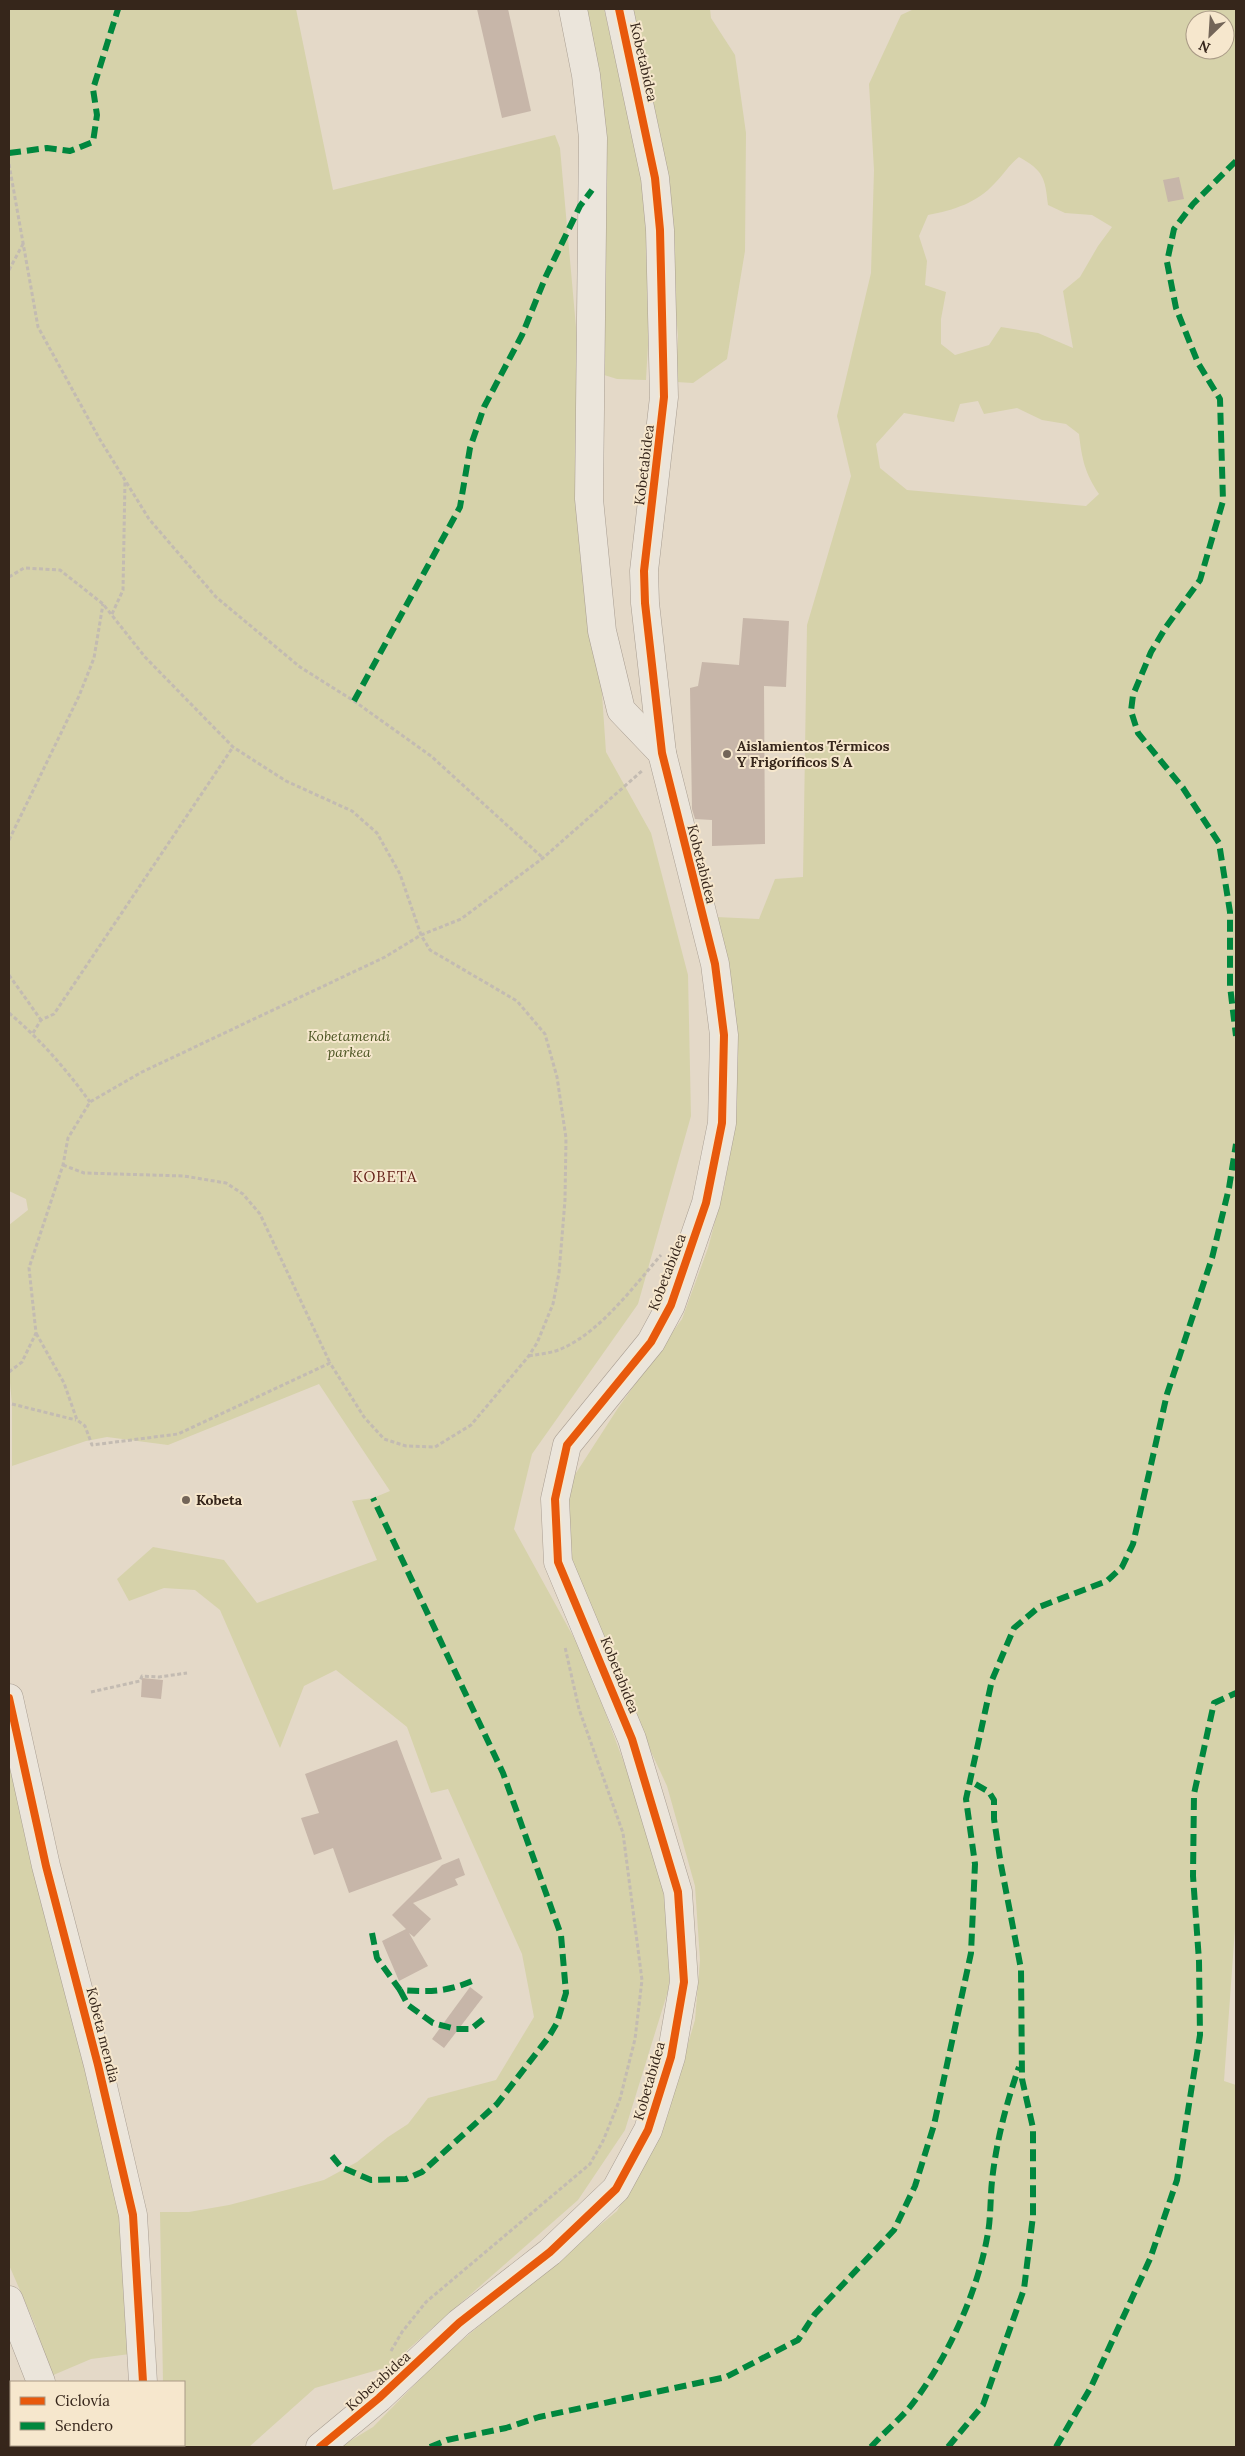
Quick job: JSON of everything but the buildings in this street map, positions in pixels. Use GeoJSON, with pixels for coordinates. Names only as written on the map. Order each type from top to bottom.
{"type":"FeatureCollection","features":[{"type":"Feature","properties":{"kind":"street"},"geometry":{"type":"LineString","coordinates":[[573,9],[586,75],[593,138],[589,499],[602,632],[620,710],[662,753]]}},
{"type":"Feature","properties":{"kind":"street","name":"Kobetabidea"},"geometry":{"type":"LineString","coordinates":[[320,2447],[379,2398],[459,2323],[550,2252],[616,2189],[648,2130],[671,2057],[684,1982],[678,1892],[632,1739],[558,1562],[555,1499],[567,1446],[651,1342],[671,1305],[706,1203],[722,1123],[724,1035],[715,964],[662,753],[648,636],[644,571],[664,397],[660,230],[655,178],[641,103],[619,9]]}},
{"type":"Feature","properties":{"kind":"street","name":"Kobeta mendia"},"geometry":{"type":"LineString","coordinates":[[9,1698],[46,1866],[134,2215],[143,2381]]}},
{"type":"Feature","properties":{"kind":"street"},"geometry":{"type":"LineString","coordinates":[[9,2300],[41,2381]]}},
{"type":"Feature","properties":{"kind":"path"},"geometry":{"type":"LineString","coordinates":[[9,164],[38,327],[149,519],[216,598],[300,667],[354,701],[431,756],[543,858]]}},
{"type":"Feature","properties":{"kind":"path"},"geometry":{"type":"LineString","coordinates":[[9,270],[24,243]]}},
{"type":"Feature","properties":{"kind":"path"},"geometry":{"type":"LineString","coordinates":[[112,614],[123,590],[125,480]]}},
{"type":"Feature","properties":{"kind":"path"},"geometry":{"type":"LineString","coordinates":[[9,577],[24,568],[60,570],[103,604],[145,657],[233,747],[286,781],[352,811],[377,832],[400,874],[421,935],[430,950],[517,1001],[545,1034],[557,1076],[566,1138],[565,1200],[559,1273],[553,1304],[538,1343],[471,1425],[435,1447],[406,1446],[384,1439],[364,1418],[330,1363],[260,1214],[243,1194],[226,1183],[184,1176],[84,1173],[63,1166]]}},
{"type":"Feature","properties":{"kind":"path"},"geometry":{"type":"LineString","coordinates":[[9,840],[79,696],[94,658],[103,604]]}},
{"type":"Feature","properties":{"kind":"path"},"geometry":{"type":"LineString","coordinates":[[33,1033],[41,1020],[54,1014],[233,747]]}},
{"type":"Feature","properties":{"kind":"path"},"geometry":{"type":"LineString","coordinates":[[77,1420],[64,1383],[36,1333],[29,1268],[63,1166],[68,1138],[90,1102],[142,1072],[385,957],[421,935],[461,919],[543,858],[662,753]]}},
{"type":"Feature","properties":{"kind":"path"},"geometry":{"type":"LineString","coordinates":[[9,975],[41,1020]]}},
{"type":"Feature","properties":{"kind":"path"},"geometry":{"type":"LineString","coordinates":[[9,1013],[33,1033],[71,1076],[90,1102]]}},
{"type":"Feature","properties":{"kind":"path"},"geometry":{"type":"LineString","coordinates":[[528,1357],[562,1349],[582,1338],[633,1287],[664,1251]]}},
{"type":"Feature","properties":{"kind":"path"},"geometry":{"type":"LineString","coordinates":[[9,1372],[22,1362],[36,1333]]}},
{"type":"Feature","properties":{"kind":"path"},"geometry":{"type":"LineString","coordinates":[[12,1404],[77,1420],[86,1426],[92,1445],[178,1434],[330,1363]]}},
{"type":"Feature","properties":{"kind":"path"},"geometry":{"type":"LineString","coordinates":[[389,2354],[402,2332],[426,2302],[590,2164],[603,2141],[620,2099],[635,2039],[642,1980],[623,1833],[579,1710],[563,1640]]}},
{"type":"Feature","properties":{"kind":"path"},"geometry":{"type":"LineString","coordinates":[[91,1692],[140,1681],[142,1676],[159,1677],[187,1673]]}},
{"type":"Feature","properties":{"kind":"green space","name":"Kobetamendi parkea"},"geometry":{"type":"Polygon","coordinates":[[[9,9],[296,9],[333,190],[555,135],[560,148],[579,361],[606,752],[651,833],[688,975],[691,1116],[638,1304],[532,1454],[514,1529],[585,1658],[653,1841],[674,1948],[668,1991],[625,2130],[578,2200],[388,2367],[315,2388],[249,2447],[164,2447],[185,2446],[185,2381],[163,2381],[160,2212],[189,2212],[229,2205],[324,2180],[357,2162],[388,2137],[408,2124],[428,2098],[496,2080],[534,2017],[522,1954],[448,1789],[431,1793],[407,1727],[336,1670],[304,1686],[280,1748],[220,1610],[195,1590],[164,1588],[129,1601],[117,1579],[153,1547],[224,1560],[257,1603],[377,1560],[352,1501],[373,1498],[390,1491],[319,1384],[168,1445],[107,1437],[86,1441],[12,1466],[12,1404],[9,1372],[9,1225],[28,1210],[26,1199],[9,1191],[9,9]]]}},
{"type":"Feature","properties":{"kind":"green space"},"geometry":{"type":"Polygon","coordinates":[[[584,9],[604,9],[644,195],[650,260],[646,380],[617,379],[601,374],[584,9]]]}},
{"type":"Feature","properties":{"kind":"green space"},"geometry":{"type":"Polygon","coordinates":[[[633,9],[710,9],[711,18],[735,55],[746,133],[745,251],[727,359],[693,383],[676,382],[678,336],[658,126],[633,9]]]}},
{"type":"Feature","properties":{"kind":"green space"},"geometry":{"type":"Polygon","coordinates":[[[914,9],[1236,9],[1236,1915],[1224,2081],[1236,2085],[1236,2447],[340,2447],[373,2427],[442,2357],[617,2211],[664,2126],[695,2020],[700,1960],[695,1886],[667,1786],[626,1698],[564,1538],[567,1487],[618,1408],[682,1319],[708,1248],[724,1188],[735,1120],[737,1062],[734,1009],[716,917],[759,919],[775,879],[803,877],[807,625],[851,476],[837,416],[871,273],[874,170],[869,84],[901,15],[914,9]],[[1019,157],[981,196],[965,205],[928,215],[919,236],[927,261],[925,285],[946,292],[941,319],[941,344],[955,355],[989,345],[1001,327],[1038,333],[1073,348],[1063,291],[1080,277],[1098,246],[1112,227],[1092,215],[1065,213],[1048,205],[1042,176],[1034,167],[1019,157]],[[978,401],[960,404],[954,422],[904,413],[876,444],[880,468],[907,490],[1086,506],[1099,494],[1085,466],[1079,434],[1066,424],[1042,420],[1017,408],[984,414],[978,401]]]}},
{"type":"Feature","properties":{"kind":"green space"},"geometry":{"type":"Polygon","coordinates":[[[9,1746],[116,2180],[124,2246],[130,2354],[91,2359],[44,2379],[36,2327],[9,2265],[9,1746]]]}},
{"type":"Feature","properties":{"kind":"marked path"},"geometry":{"type":"LineString","coordinates":[[9,153],[47,148],[70,151],[93,142],[97,115],[93,89],[118,9]]}},
{"type":"Feature","properties":{"kind":"marked path"},"geometry":{"type":"LineString","coordinates":[[1236,161],[1193,204],[1174,229],[1167,262],[1176,308],[1198,363],[1220,399],[1223,501],[1200,580],[1166,627],[1151,652],[1133,695],[1131,711],[1138,733],[1183,788],[1219,843],[1230,912],[1230,986],[1236,1036]]}},
{"type":"Feature","properties":{"kind":"marked path"},"geometry":{"type":"LineString","coordinates":[[354,701],[460,507],[470,448],[484,407],[522,335],[546,276],[580,206],[592,190]]}},
{"type":"Feature","properties":{"kind":"marked path"},"geometry":{"type":"LineString","coordinates":[[430,2447],[447,2440],[506,2428],[539,2417],[726,2377],[798,2340],[815,2314],[894,2230],[915,2186],[934,2125],[971,1953],[975,1864],[966,1799],[992,1680],[1014,1628],[1039,1607],[1107,1581],[1122,1567],[1133,1544],[1167,1394],[1212,1258],[1229,1188],[1236,1144]]}},
{"type":"Feature","properties":{"kind":"marked path"},"geometry":{"type":"LineString","coordinates":[[332,2156],[341,2167],[371,2180],[406,2179],[422,2172],[497,2104],[548,2038],[557,2023],[566,1993],[561,1935],[503,1773],[373,1498]]}},
{"type":"Feature","properties":{"kind":"marked path"},"geometry":{"type":"LineString","coordinates":[[1056,2447],[1091,2387],[1150,2259],[1177,2180],[1200,2035],[1199,1961],[1193,1876],[1194,1794],[1214,1703],[1236,1693]]}},
{"type":"Feature","properties":{"kind":"marked path"},"geometry":{"type":"LineString","coordinates":[[948,2447],[983,2405],[1024,2289],[1033,2216],[1033,2128],[1022,2079],[1021,1969],[1001,1865],[994,1819],[994,1800],[989,1792],[970,1781]]}},
{"type":"Feature","properties":{"kind":"marked path"},"geometry":{"type":"LineString","coordinates":[[372,1933],[377,1958],[400,1990],[448,1989],[477,1979]]}},
{"type":"Feature","properties":{"kind":"marked path"},"geometry":{"type":"LineString","coordinates":[[400,1990],[408,2005],[433,2023],[456,2029],[471,2029],[486,2017]]}},
{"type":"Feature","properties":{"kind":"marked path"},"geometry":{"type":"LineString","coordinates":[[871,2447],[908,2409],[926,2386],[949,2346],[968,2303],[976,2281],[987,2238],[996,2152],[1006,2109],[1019,2067]]}},
{"type":"Feature","properties":{"kind":"cycle path"},"geometry":{"type":"LineString","coordinates":[[320,2447],[379,2398],[459,2323],[550,2252],[616,2189],[648,2130],[671,2057],[684,1982],[678,1892],[632,1739],[558,1562],[555,1499],[567,1445],[651,1342],[671,1305],[706,1203],[722,1123],[724,1035],[715,964],[662,753],[645,603],[644,571],[664,397],[660,230],[655,178],[619,9]]}},
{"type":"Feature","properties":{"kind":"cycle path"},"geometry":{"type":"LineString","coordinates":[[9,1698],[46,1866],[98,2065],[133,2215],[143,2381]]}},
{"type":"Feature","properties":{"kind":"place","name":"Aislamientos Térmicos Y Frigoríficos S A"},"geometry":{"type":"Point","coordinates":[727,754]}},
{"type":"Feature","properties":{"kind":"place","name":"Kobeta"},"geometry":{"type":"Point","coordinates":[186,1500]}},
{"type":"Feature","properties":{"kind":"district","name":"KOBETA"},"geometry":{"type":"Point","coordinates":[385,1177]}}]}
